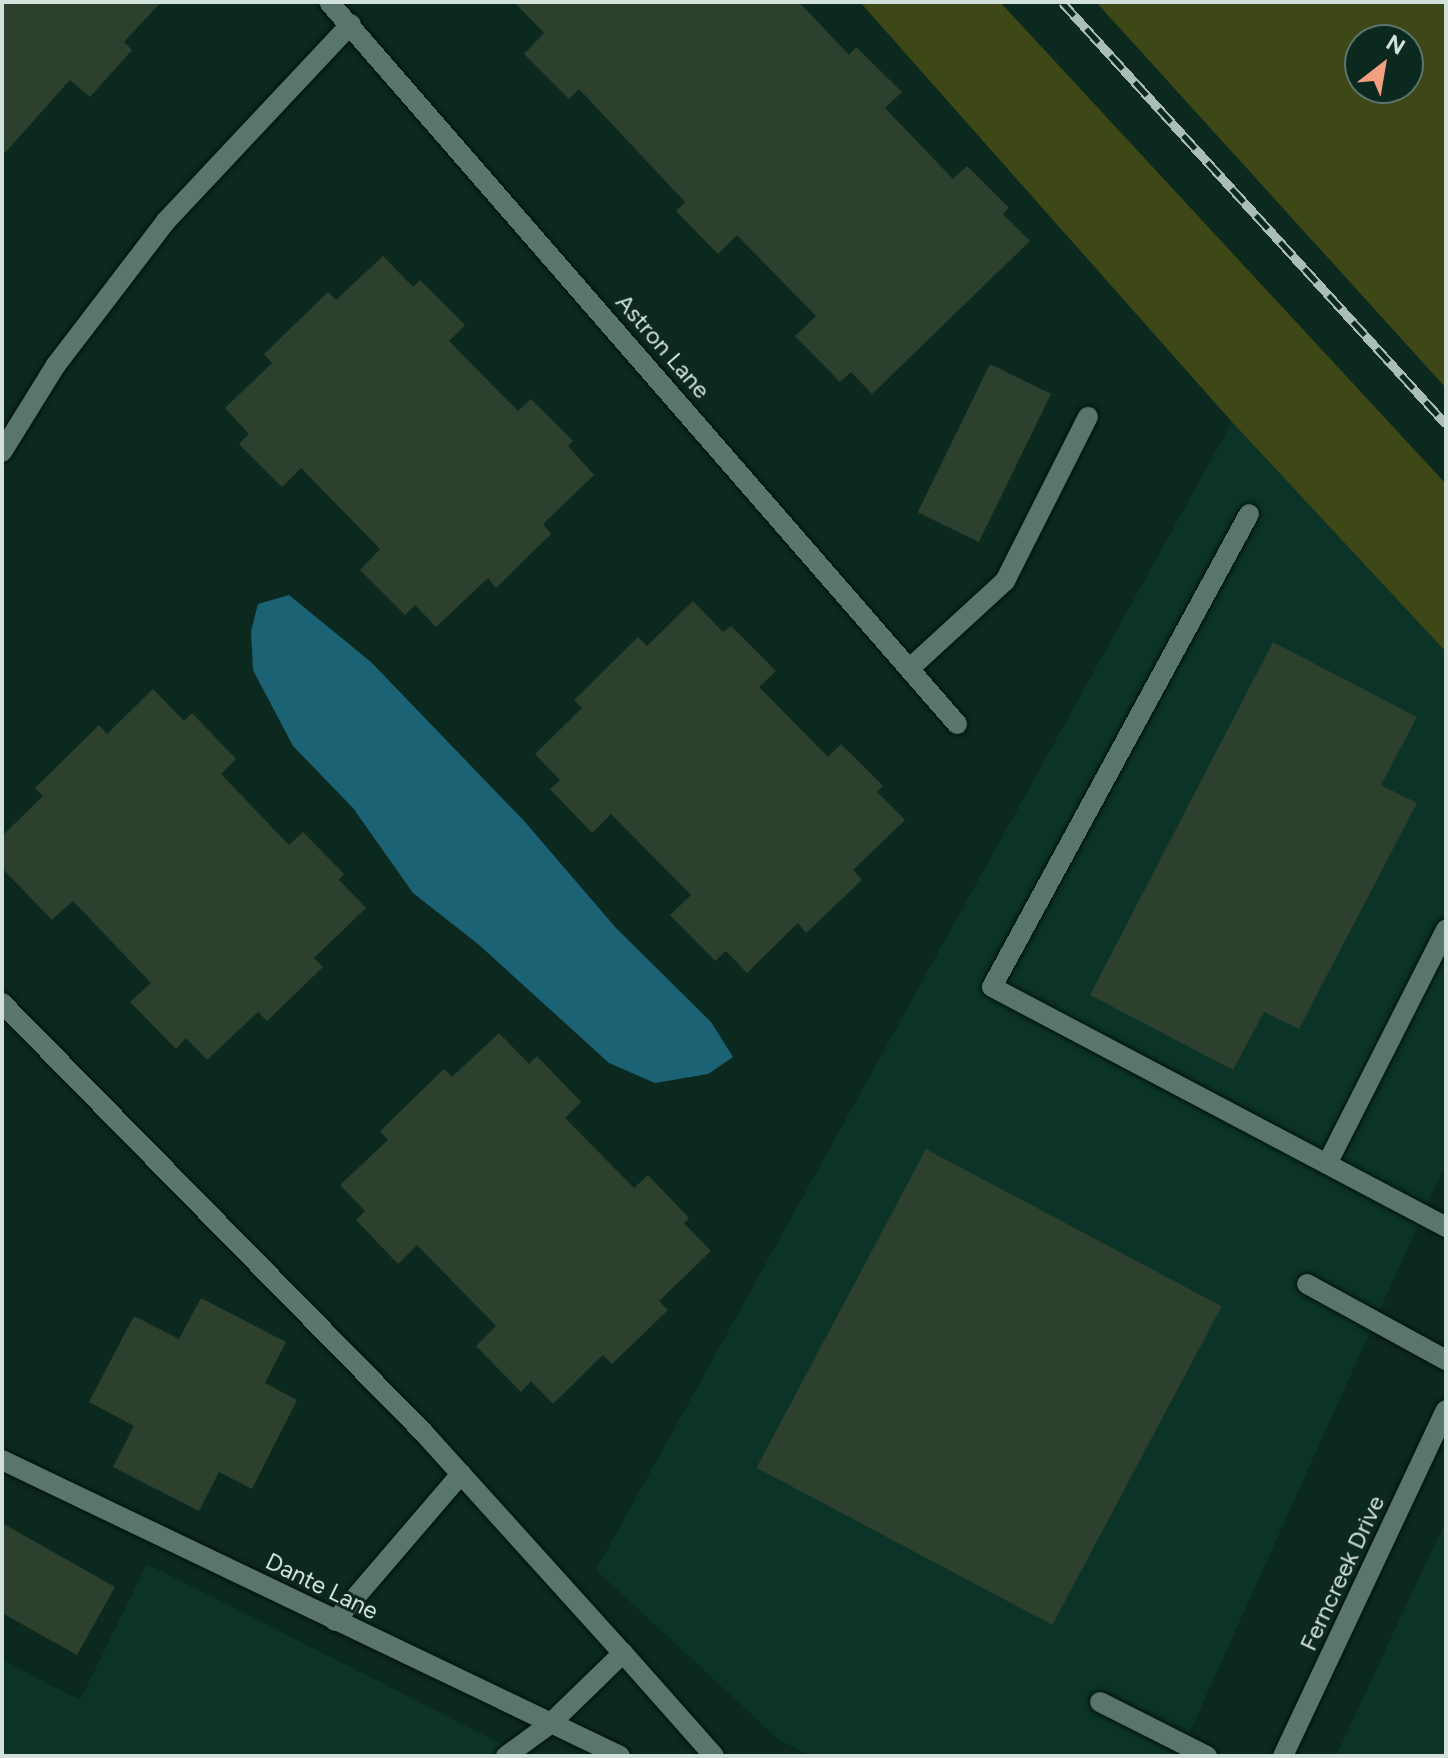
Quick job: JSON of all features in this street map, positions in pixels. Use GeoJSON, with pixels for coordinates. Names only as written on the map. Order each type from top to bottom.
{"type":"FeatureCollection","features":[{"type":"Feature","properties":{"kind":"street","name":"Astron Lane"},"geometry":{"type":"LineString","coordinates":[[329,2],[957,724]]}},
{"type":"Feature","properties":{"kind":"street"},"geometry":{"type":"LineString","coordinates":[[2,452],[56,365],[166,221],[351,24]]}},
{"type":"Feature","properties":{"kind":"street"},"geometry":{"type":"LineString","coordinates":[[910,668],[1005,581],[1088,417]]}},
{"type":"Feature","properties":{"kind":"street"},"geometry":{"type":"LineString","coordinates":[[1249,514],[992,987],[1446,1227]]}},
{"type":"Feature","properties":{"kind":"street"},"geometry":{"type":"LineString","coordinates":[[1327,1164],[1446,929]]}},
{"type":"Feature","properties":{"kind":"street"},"geometry":{"type":"LineString","coordinates":[[2,1003],[461,1474],[714,1756]]}},
{"type":"Feature","properties":{"kind":"street"},"geometry":{"type":"LineString","coordinates":[[1307,1284],[1446,1360]]}},
{"type":"Feature","properties":{"kind":"street","name":"Ferncreek Drive"},"geometry":{"type":"LineString","coordinates":[[1283,1756],[1446,1410]]}},
{"type":"Feature","properties":{"kind":"street","name":"Dante Lane"},"geometry":{"type":"LineString","coordinates":[[2,1460],[620,1756]]}},
{"type":"Feature","properties":{"kind":"street"},"geometry":{"type":"LineString","coordinates":[[335,1621],[461,1474]]}},
{"type":"Feature","properties":{"kind":"street"},"geometry":{"type":"LineString","coordinates":[[506,1756],[550,1724],[623,1653]]}},
{"type":"Feature","properties":{"kind":"street"},"geometry":{"type":"LineString","coordinates":[[1100,1702],[1207,1756]]}},
{"type":"Feature","properties":{"kind":"shaded area"},"geometry":{"type":"Polygon","coordinates":[[[1232,422],[1446,652],[1446,1163],[1179,1756],[810,1756],[778,1739],[596,1570],[1232,422]]]}},
{"type":"Feature","properties":{"kind":"shaded area"},"geometry":{"type":"Polygon","coordinates":[[[1446,1520],[1446,1756],[1336,1756],[1446,1520]]]}},
{"type":"Feature","properties":{"kind":"shaded area"},"geometry":{"type":"Polygon","coordinates":[[[147,1564],[526,1756],[2,1756],[2,1660],[80,1700],[147,1564]]]}},
{"type":"Feature","properties":{"kind":"green space"},"geometry":{"type":"Polygon","coordinates":[[[860,2],[1000,2],[1446,484],[1446,652],[1232,422],[860,2]]]}},
{"type":"Feature","properties":{"kind":"green space"},"geometry":{"type":"Polygon","coordinates":[[[1096,2],[1446,2],[1446,388],[1096,2]]]}},
{"type":"Feature","properties":{"kind":"water"},"geometry":{"type":"Polygon","coordinates":[[[289,595],[371,662],[525,822],[616,928],[711,1022],[733,1057],[708,1074],[655,1083],[609,1063],[478,944],[413,893],[353,808],[293,746],[253,670],[251,631],[258,604],[289,595]]]}},
{"type":"Feature","properties":{"kind":"building"},"geometry":{"type":"Polygon","coordinates":[[[2,2],[161,2],[124,42],[132,50],[90,97],[70,80],[2,156],[2,2]]]}},
{"type":"Feature","properties":{"kind":"building"},"geometry":{"type":"Polygon","coordinates":[[[514,2],[799,2],[849,55],[856,47],[902,92],[885,108],[953,179],[967,166],[1009,208],[1003,214],[1030,241],[872,394],[851,372],[840,382],[795,336],[816,316],[737,235],[718,254],[676,211],[685,202],[579,89],[569,99],[524,54],[544,33],[514,2]]]}},
{"type":"Feature","properties":{"kind":"building"},"geometry":{"type":"Polygon","coordinates":[[[383,256],[413,287],[420,280],[465,325],[449,341],[518,411],[531,399],[573,441],[568,446],[594,475],[543,524],[551,534],[496,588],[488,578],[436,627],[415,605],[405,615],[360,570],[380,549],[301,468],[282,487],[239,444],[249,434],[225,408],[272,363],[264,354],[328,292],[336,300],[383,256]]]}},
{"type":"Feature","properties":{"kind":"building"},"geometry":{"type":"Polygon","coordinates":[[[990,364],[1051,394],[979,542],[918,512],[990,364]]]}},
{"type":"Feature","properties":{"kind":"building"},"geometry":{"type":"Polygon","coordinates":[[[693,601],[723,632],[731,626],[776,671],[759,687],[828,757],[841,744],[883,786],[877,792],[905,820],[853,870],[862,880],[806,933],[798,923],[747,973],[726,951],[715,961],[670,915],[691,895],[611,814],[592,833],[550,789],[560,780],[535,754],[582,708],[574,700],[638,637],[647,646],[693,601]]]}},
{"type":"Feature","properties":{"kind":"building"},"geometry":{"type":"Polygon","coordinates":[[[1273,642],[1417,717],[1381,785],[1417,803],[1299,1029],[1264,1012],[1233,1070],[1090,995],[1273,642]]]}},
{"type":"Feature","properties":{"kind":"building"},"geometry":{"type":"Polygon","coordinates":[[[153,689],[184,721],[192,713],[236,759],[221,774],[289,845],[303,832],[344,874],[339,880],[366,908],[314,958],[323,967],[267,1021],[258,1012],[207,1060],[186,1038],[176,1049],[130,1002],[151,983],[73,901],[52,920],[2,868],[2,836],[43,796],[35,788],[99,725],[107,734],[153,689]]]}},
{"type":"Feature","properties":{"kind":"building"},"geometry":{"type":"Polygon","coordinates":[[[499,1033],[529,1064],[537,1056],[581,1102],[565,1118],[634,1188],[648,1175],[689,1218],[684,1223],[711,1251],[659,1301],[668,1310],[612,1364],[603,1355],[553,1404],[531,1381],[521,1392],[476,1346],[496,1326],[417,1245],[398,1264],[356,1220],[365,1211],[340,1185],[388,1140],[380,1131],[444,1069],[452,1077],[499,1033]]]}},
{"type":"Feature","properties":{"kind":"building"},"geometry":{"type":"Polygon","coordinates":[[[926,1149],[1222,1306],[1052,1625],[757,1468],[926,1149]]]}},
{"type":"Feature","properties":{"kind":"building"},"geometry":{"type":"Polygon","coordinates":[[[201,1298],[286,1342],[265,1383],[297,1400],[252,1489],[219,1472],[199,1511],[113,1467],[134,1426],[89,1402],[134,1316],[179,1339],[201,1298]]]}},
{"type":"Feature","properties":{"kind":"building"},"geometry":{"type":"Polygon","coordinates":[[[2,1523],[115,1587],[77,1655],[2,1613],[2,1523]]]}},
{"type":"Feature","properties":{"kind":"railway"},"geometry":{"type":"LineString","coordinates":[[1062,2],[1446,424]]}}]}
